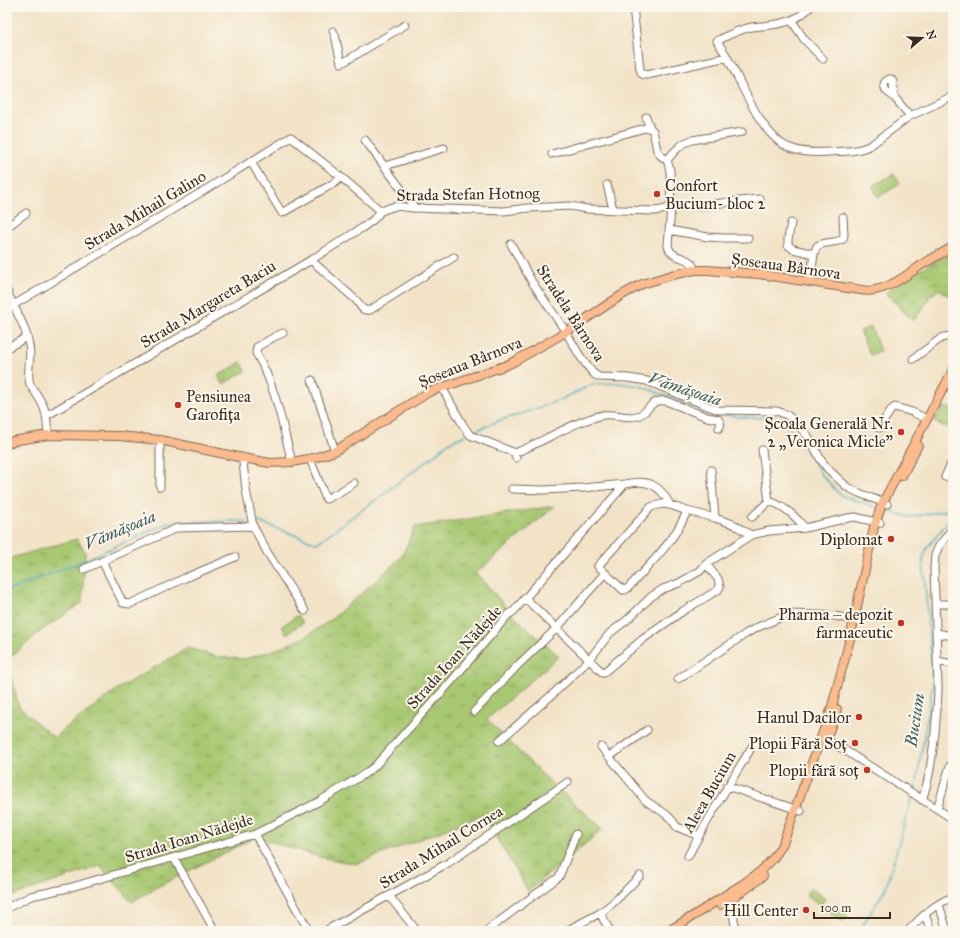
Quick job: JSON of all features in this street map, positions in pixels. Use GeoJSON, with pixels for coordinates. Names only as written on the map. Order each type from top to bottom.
{"type":"FeatureCollection","features":[{"type":"Feature","properties":{"kind":"main road","name":"Șoseaua Bârnova"},"geometry":{"type":"LineString","coordinates":[[7,444],[13,441],[48,435],[118,436],[160,440],[270,463],[292,462],[334,451],[429,392],[442,386],[507,365],[566,332],[622,295],[642,284],[695,270],[707,270],[759,274],[861,290],[875,290],[881,289],[906,276],[953,247]]}},
{"type":"Feature","properties":{"kind":"main road"},"geometry":{"type":"LineString","coordinates":[[668,931],[728,897],[746,889],[774,867],[789,844],[798,810],[824,739],[833,723],[844,684],[856,621],[884,504],[926,419],[953,370]]}},
{"type":"Feature","properties":{"kind":"main road"},"geometry":{"type":"LineString","coordinates":[[884,504],[953,381]]}},
{"type":"Feature","properties":{"kind":"main road"},"geometry":{"type":"LineString","coordinates":[[679,931],[728,897]]}},
{"type":"Feature","properties":{"kind":"street"},"geometry":{"type":"LineString","coordinates":[[633,7],[640,69],[642,74],[647,75],[727,57]]}},
{"type":"Feature","properties":{"kind":"street"},"geometry":{"type":"LineString","coordinates":[[810,7],[792,21],[774,25],[752,27],[732,33],[717,41],[727,57],[755,112],[771,134],[780,143],[788,148],[799,152],[816,153],[853,151],[864,148],[871,145],[903,120],[953,96]]}},
{"type":"Feature","properties":{"kind":"street"},"geometry":{"type":"LineString","coordinates":[[792,21],[804,40],[823,59]]}},
{"type":"Feature","properties":{"kind":"street"},"geometry":{"type":"LineString","coordinates":[[333,31],[341,63],[404,25]]}},
{"type":"Feature","properties":{"kind":"street"},"geometry":{"type":"LineString","coordinates":[[894,97],[910,116]]}},
{"type":"Feature","properties":{"kind":"street"},"geometry":{"type":"LineString","coordinates":[[646,117],[653,132],[657,150],[666,160],[670,170],[671,207],[668,246],[672,254],[693,264],[695,270]]}},
{"type":"Feature","properties":{"kind":"street"},"geometry":{"type":"LineString","coordinates":[[552,154],[645,128],[650,128]]}},
{"type":"Feature","properties":{"kind":"street"},"geometry":{"type":"LineString","coordinates":[[666,160],[686,142],[742,132]]}},
{"type":"Feature","properties":{"kind":"street","name":"Strada Mihail Galino"},"geometry":{"type":"LineString","coordinates":[[10,307],[291,137]]}},
{"type":"Feature","properties":{"kind":"street","name":"Strada Stefan Hotnog"},"geometry":{"type":"LineString","coordinates":[[291,137],[341,177],[380,211],[395,206],[504,211],[570,206],[587,209],[654,211],[671,207],[708,205],[760,199]]}},
{"type":"Feature","properties":{"kind":"street"},"geometry":{"type":"LineString","coordinates":[[365,140],[413,205],[413,208]]}},
{"type":"Feature","properties":{"kind":"street"},"geometry":{"type":"LineString","coordinates":[[385,167],[444,148]]}},
{"type":"Feature","properties":{"kind":"street"},"geometry":{"type":"LineString","coordinates":[[251,162],[282,213],[336,182],[341,177]]}},
{"type":"Feature","properties":{"kind":"street"},"geometry":{"type":"LineString","coordinates":[[607,186],[613,209]]}},
{"type":"Feature","properties":{"kind":"street","name":"Strada Margareta Baciu"},"geometry":{"type":"LineString","coordinates":[[46,416],[310,260],[362,228],[373,220],[380,211]]}},
{"type":"Feature","properties":{"kind":"street"},"geometry":{"type":"LineString","coordinates":[[7,227],[26,212]]}},
{"type":"Feature","properties":{"kind":"street"},"geometry":{"type":"LineString","coordinates":[[810,282],[816,246],[819,244],[838,242],[843,239],[843,216]]}},
{"type":"Feature","properties":{"kind":"street"},"geometry":{"type":"LineString","coordinates":[[791,223],[788,245],[793,249],[814,254]]}},
{"type":"Feature","properties":{"kind":"street"},"geometry":{"type":"LineString","coordinates":[[669,230],[708,237],[748,238]]}},
{"type":"Feature","properties":{"kind":"street","name":"Stradela Bârnova"},"geometry":{"type":"LineString","coordinates":[[511,244],[532,282],[566,332],[580,356],[595,375],[599,377],[628,378],[647,381],[719,410],[778,411],[787,415],[808,436],[827,468],[853,490],[884,504]]}},
{"type":"Feature","properties":{"kind":"street"},"geometry":{"type":"LineString","coordinates":[[310,260],[357,301],[362,309],[366,311],[370,310],[454,257]]}},
{"type":"Feature","properties":{"kind":"street"},"geometry":{"type":"LineString","coordinates":[[7,291],[10,307],[20,318],[27,337],[30,351],[30,384],[44,408],[48,435]]}},
{"type":"Feature","properties":{"kind":"street"},"geometry":{"type":"LineString","coordinates":[[283,333],[257,347],[256,353],[265,369],[276,402],[292,462]]}},
{"type":"Feature","properties":{"kind":"street"},"geometry":{"type":"LineString","coordinates":[[913,359],[944,337],[951,336],[953,338]]}},
{"type":"Feature","properties":{"kind":"street"},"geometry":{"type":"LineString","coordinates":[[7,348],[27,337]]}},
{"type":"Feature","properties":{"kind":"street"},"geometry":{"type":"LineString","coordinates":[[312,380],[334,451]]}},
{"type":"Feature","properties":{"kind":"street"},"geometry":{"type":"LineString","coordinates":[[442,386],[470,435],[516,456],[560,431],[589,419],[606,415],[632,417],[639,416],[643,414],[654,402],[661,400],[708,417],[718,419],[721,426],[719,428]]}},
{"type":"Feature","properties":{"kind":"street"},"geometry":{"type":"LineString","coordinates":[[879,428],[892,408],[895,407],[912,412],[926,419]]}},
{"type":"Feature","properties":{"kind":"street"},"geometry":{"type":"LineString","coordinates":[[160,440],[160,487]]}},
{"type":"Feature","properties":{"kind":"street"},"geometry":{"type":"LineString","coordinates":[[762,450],[769,501]]}},
{"type":"Feature","properties":{"kind":"street"},"geometry":{"type":"LineString","coordinates":[[243,458],[242,462],[246,490],[254,526],[267,552],[305,611]]}},
{"type":"Feature","properties":{"kind":"street"},"geometry":{"type":"LineString","coordinates":[[311,458],[326,499],[354,483]]}},
{"type":"Feature","properties":{"kind":"street"},"geometry":{"type":"LineString","coordinates":[[945,477],[953,460]]}},
{"type":"Feature","properties":{"kind":"street"},"geometry":{"type":"LineString","coordinates":[[712,470],[715,518]]}},
{"type":"Feature","properties":{"kind":"street"},"geometry":{"type":"LineString","coordinates":[[512,489],[551,490],[634,482],[649,483],[661,491],[670,505]]}},
{"type":"Feature","properties":{"kind":"street","name":"Strada Ioan Nădejde"},"geometry":{"type":"LineString","coordinates":[[7,908],[31,896],[68,888],[255,834],[318,802],[363,775],[374,766],[449,684],[508,615],[514,611],[625,484]]}},
{"type":"Feature","properties":{"kind":"street"},"geometry":{"type":"LineString","coordinates":[[752,517],[769,501]]}},
{"type":"Feature","properties":{"kind":"street"},"geometry":{"type":"LineString","coordinates":[[769,501],[780,505],[800,521],[806,528]]}},
{"type":"Feature","properties":{"kind":"street"},"geometry":{"type":"LineString","coordinates":[[687,512],[676,532],[657,557],[625,590],[623,590],[598,566],[651,507],[662,504],[670,505],[687,512],[715,518],[733,524],[751,534]]}},
{"type":"Feature","properties":{"kind":"street"},"geometry":{"type":"LineString","coordinates":[[500,741],[590,660],[610,632],[626,620],[652,596],[700,571],[706,564],[751,534],[806,528],[855,517],[879,520]]}},
{"type":"Feature","properties":{"kind":"street"},"geometry":{"type":"LineString","coordinates":[[84,569],[177,528],[254,526]]}},
{"type":"Feature","properties":{"kind":"street"},"geometry":{"type":"LineString","coordinates":[[916,796],[927,785],[932,758],[938,703],[934,568],[935,555],[939,546],[953,528]]}},
{"type":"Feature","properties":{"kind":"street"},"geometry":{"type":"LineString","coordinates":[[102,561],[123,603],[130,604],[235,557]]}},
{"type":"Feature","properties":{"kind":"street"},"geometry":{"type":"LineString","coordinates":[[525,598],[603,673],[643,639],[683,611],[718,590],[720,587],[718,579],[706,564]]}},
{"type":"Feature","properties":{"kind":"street"},"geometry":{"type":"LineString","coordinates":[[474,712],[517,666],[557,628],[605,573]]}},
{"type":"Feature","properties":{"kind":"street"},"geometry":{"type":"LineString","coordinates":[[936,604],[953,604]]}},
{"type":"Feature","properties":{"kind":"street"},"geometry":{"type":"LineString","coordinates":[[678,679],[747,633],[789,614],[818,614],[856,621]]}},
{"type":"Feature","properties":{"kind":"street"},"geometry":{"type":"LineString","coordinates":[[936,633],[953,636]]}},
{"type":"Feature","properties":{"kind":"street"},"geometry":{"type":"LineString","coordinates":[[937,661],[953,664]]}},
{"type":"Feature","properties":{"kind":"street"},"geometry":{"type":"LineString","coordinates":[[609,757],[647,730]]}},
{"type":"Feature","properties":{"kind":"street"},"geometry":{"type":"LineString","coordinates":[[824,739],[838,746],[953,819]]}},
{"type":"Feature","properties":{"kind":"street","name":"Aleea Bucium"},"geometry":{"type":"LineString","coordinates":[[688,856],[727,786],[755,742]]}},
{"type":"Feature","properties":{"kind":"street"},"geometry":{"type":"LineString","coordinates":[[601,747],[641,796],[650,804],[669,816],[677,827],[699,836]]}},
{"type":"Feature","properties":{"kind":"street"},"geometry":{"type":"LineString","coordinates":[[937,809],[950,766],[953,761]]}},
{"type":"Feature","properties":{"kind":"street","name":"Strada Mihail Cornea"},"geometry":{"type":"LineString","coordinates":[[325,931],[448,863],[568,782]]}},
{"type":"Feature","properties":{"kind":"street"},"geometry":{"type":"LineString","coordinates":[[727,786],[798,810]]}},
{"type":"Feature","properties":{"kind":"street"},"geometry":{"type":"LineString","coordinates":[[255,834],[309,931]]}},
{"type":"Feature","properties":{"kind":"street"},"geometry":{"type":"LineString","coordinates":[[486,931],[559,877],[576,834]]}},
{"type":"Feature","properties":{"kind":"street"},"geometry":{"type":"LineString","coordinates":[[174,858],[215,931]]}},
{"type":"Feature","properties":{"kind":"street"},"geometry":{"type":"LineString","coordinates":[[566,931],[600,913],[614,902],[640,876]]}},
{"type":"Feature","properties":{"kind":"street"},"geometry":{"type":"LineString","coordinates":[[389,896],[417,931]]}},
{"type":"Feature","properties":{"kind":"street"},"geometry":{"type":"LineString","coordinates":[[728,897],[731,902],[736,931]]}},
{"type":"Feature","properties":{"kind":"street"},"geometry":{"type":"LineString","coordinates":[[908,931],[925,914],[939,904],[953,897]]}},
{"type":"Feature","properties":{"kind":"street"},"geometry":{"type":"LineString","coordinates":[[939,904],[948,931]]}},
{"type":"Feature","properties":{"kind":"street"},"geometry":{"type":"LineString","coordinates":[[600,913],[610,931]]}},
{"type":"Feature","properties":{"kind":"street"},"geometry":{"type":"LineString","coordinates":[[925,914],[931,931]]}},
{"type":"Feature","properties":{"kind":"green space"},"geometry":{"type":"Polygon","coordinates":[[[894,174],[900,184],[878,197],[872,186],[894,174]]]}},
{"type":"Feature","properties":{"kind":"green space"},"geometry":{"type":"Polygon","coordinates":[[[953,253],[953,300],[939,289],[928,298],[929,299],[916,318],[912,320],[885,293],[927,266],[953,253]]]}},
{"type":"Feature","properties":{"kind":"green space"},"geometry":{"type":"Polygon","coordinates":[[[871,327],[880,351],[870,355],[860,331],[871,327]]]}},
{"type":"Feature","properties":{"kind":"green space"},"geometry":{"type":"Polygon","coordinates":[[[241,362],[246,371],[223,384],[218,376],[241,362]]]}},
{"type":"Feature","properties":{"kind":"green space"},"geometry":{"type":"Polygon","coordinates":[[[943,406],[953,410],[953,430],[934,422],[943,406]]]}},
{"type":"Feature","properties":{"kind":"green space"},"geometry":{"type":"Polygon","coordinates":[[[555,506],[476,573],[516,618],[559,656],[487,719],[551,783],[603,829],[528,891],[483,815],[356,864],[320,857],[256,837],[155,888],[132,902],[100,866],[7,898],[7,662],[19,707],[54,738],[119,688],[188,648],[219,657],[245,659],[278,649],[305,637],[332,619],[402,556],[415,527],[555,506]]]}},
{"type":"Feature","properties":{"kind":"green space"},"geometry":{"type":"Polygon","coordinates":[[[77,539],[85,552],[82,603],[42,630],[7,660],[7,559],[77,539]]]}},
{"type":"Feature","properties":{"kind":"green space"},"geometry":{"type":"Polygon","coordinates":[[[298,615],[303,623],[286,634],[282,626],[298,615]]]}},
{"type":"Feature","properties":{"kind":"green space"},"geometry":{"type":"Polygon","coordinates":[[[810,888],[825,898],[821,905],[806,895],[810,888]]]}},
{"type":"Feature","properties":{"kind":"green space"},"geometry":{"type":"Polygon","coordinates":[[[833,906],[848,916],[844,922],[829,912],[833,906]]]}},
{"type":"Feature","properties":{"kind":"waterway","name":"Vămășoaia"},"geometry":{"type":"LineString","coordinates":[[473,432],[503,419],[560,400],[593,384],[617,383],[640,386],[712,413],[741,417],[777,418],[793,431],[805,446],[821,474],[840,495],[878,508]]}},
{"type":"Feature","properties":{"kind":"waterway","name":"Vămășoaia"},"geometry":{"type":"LineString","coordinates":[[256,521],[317,543],[385,493],[448,443],[465,435]]}},
{"type":"Feature","properties":{"kind":"waterway","name":"Vămășoaia"},"geometry":{"type":"LineString","coordinates":[[884,510],[909,517],[944,511],[953,506]]}},
{"type":"Feature","properties":{"kind":"waterway","name":"Bucium"},"geometry":{"type":"LineString","coordinates":[[915,791],[933,683],[923,559],[927,548],[949,520],[953,510]]}},
{"type":"Feature","properties":{"kind":"waterway","name":"Vămășoaia"},"geometry":{"type":"LineString","coordinates":[[7,591],[85,560],[170,522],[248,521]]}},
{"type":"Feature","properties":{"kind":"waterway","name":"Bucium"},"geometry":{"type":"LineString","coordinates":[[859,931],[886,888],[912,797]]}},
{"type":"Feature","properties":{"kind":"place","name":"Confort Bucium- bloc 2"},"geometry":{"type":"Point","coordinates":[657,194]}},
{"type":"Feature","properties":{"kind":"place","name":"Pensiunea Garofița"},"geometry":{"type":"Point","coordinates":[178,405]}},
{"type":"Feature","properties":{"kind":"place","name":"Școala Generală Nr. 2 „Veronica Micle”"},"geometry":{"type":"Point","coordinates":[901,432]}},
{"type":"Feature","properties":{"kind":"place","name":"Diplomat"},"geometry":{"type":"Point","coordinates":[891,539]}},
{"type":"Feature","properties":{"kind":"place","name":"Pharma – depozit farmaceutic"},"geometry":{"type":"Point","coordinates":[901,623]}},
{"type":"Feature","properties":{"kind":"place","name":"Hanul Dacilor"},"geometry":{"type":"Point","coordinates":[859,717]}},
{"type":"Feature","properties":{"kind":"place","name":"Plopii Fără Soț"},"geometry":{"type":"Point","coordinates":[855,743]}},
{"type":"Feature","properties":{"kind":"place","name":"Plopii fără soț"},"geometry":{"type":"Point","coordinates":[867,770]}},
{"type":"Feature","properties":{"kind":"place","name":"Hill Center"},"geometry":{"type":"Point","coordinates":[806,910]}}]}
